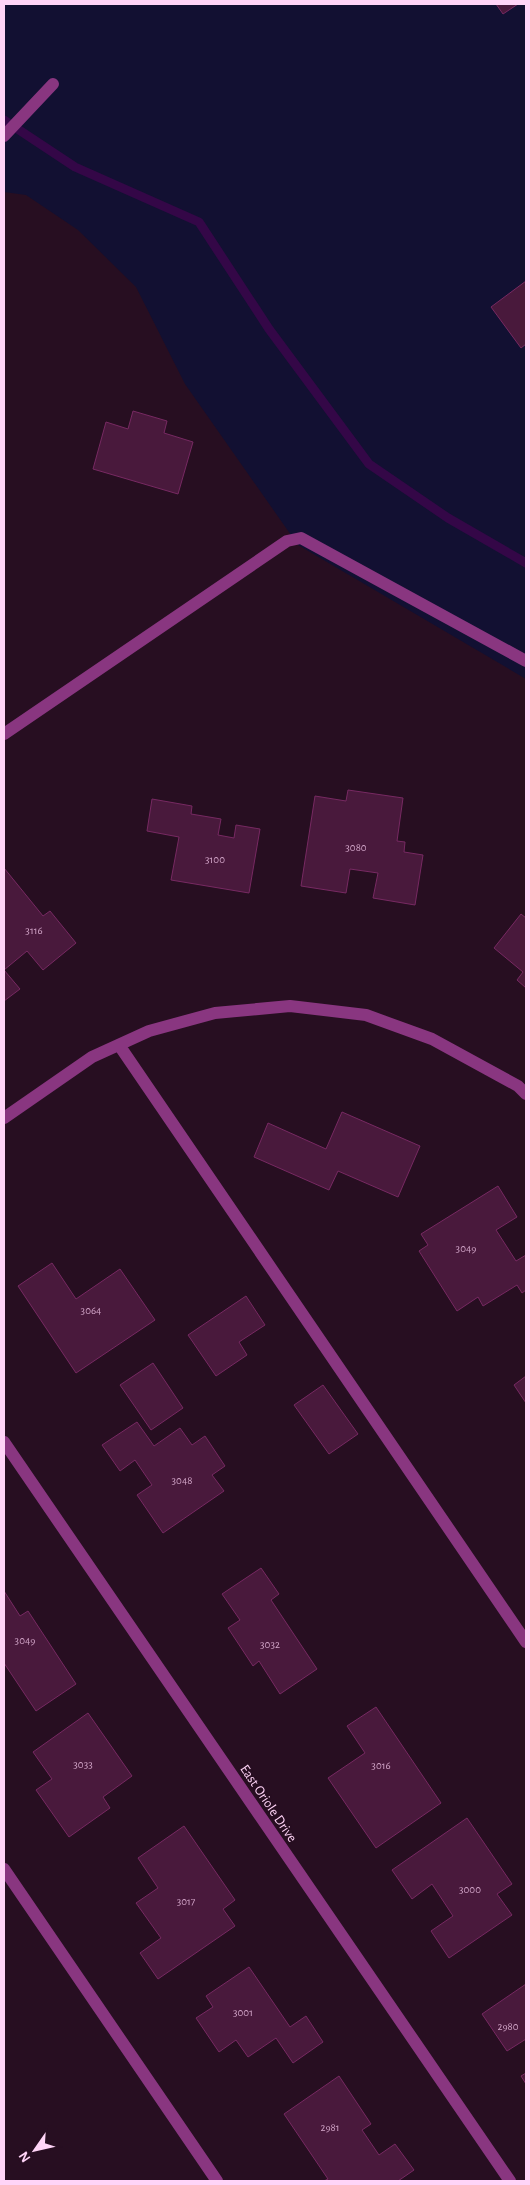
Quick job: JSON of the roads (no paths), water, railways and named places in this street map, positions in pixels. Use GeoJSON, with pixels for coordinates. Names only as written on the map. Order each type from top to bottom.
{"type":"FeatureCollection","features":[{"type":"Feature","properties":{"kind":"street"},"geometry":{"type":"LineString","coordinates":[[4,136],[53,84]]}},
{"type":"Feature","properties":{"kind":"street"},"geometry":{"type":"LineString","coordinates":[[4,734],[287,542],[301,538],[526,661]]}},
{"type":"Feature","properties":{"kind":"street"},"geometry":{"type":"LineString","coordinates":[[4,1118],[92,1057],[149,1031],[215,1012],[290,1006],[366,1015],[432,1039],[518,1086],[526,1094]]}},
{"type":"Feature","properties":{"kind":"street"},"geometry":{"type":"LineString","coordinates":[[119,1045],[526,1642]]}},
{"type":"Feature","properties":{"kind":"street","name":"East Oriole Drive"},"geometry":{"type":"LineString","coordinates":[[4,1442],[510,2181]]}},
{"type":"Feature","properties":{"kind":"street"},"geometry":{"type":"LineString","coordinates":[[4,1869],[217,2181]]}},
{"type":"Feature","properties":{"kind":"waterway"},"geometry":{"type":"LineString","coordinates":[[4,120],[75,167],[199,222],[269,329],[369,464],[448,518],[526,563]]}}]}
